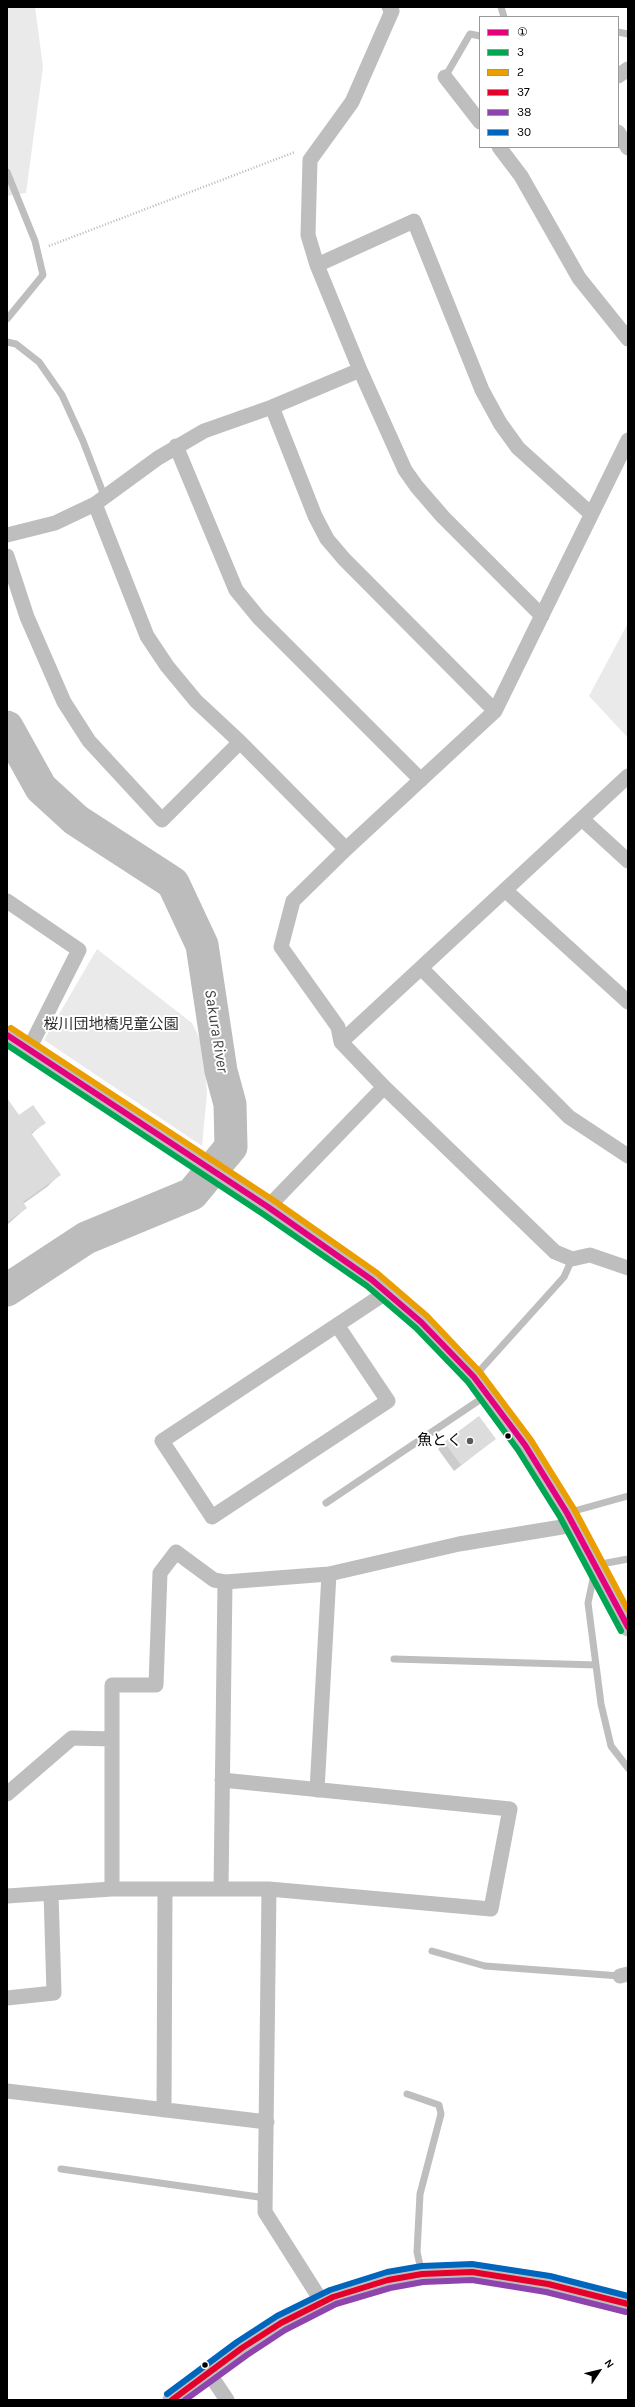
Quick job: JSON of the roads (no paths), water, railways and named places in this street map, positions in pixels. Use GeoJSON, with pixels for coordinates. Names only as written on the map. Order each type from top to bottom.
{"type":"FeatureCollection","features":[{"type":"Feature","properties":{"kind":"street"},"geometry":{"type":"LineString","coordinates":[[392,8],[352,102],[310,160],[308,235],[318,265],[360,370],[406,470],[417,487],[542,616]]}},
{"type":"Feature","properties":{"kind":"street"},"geometry":{"type":"LineString","coordinates":[[619,75],[628,69]]}},
{"type":"Feature","properties":{"kind":"street"},"geometry":{"type":"LineString","coordinates":[[445,77],[479,121]]}},
{"type":"Feature","properties":{"kind":"street"},"geometry":{"type":"LineString","coordinates":[[619,134],[628,148]]}},
{"type":"Feature","properties":{"kind":"street"},"geometry":{"type":"LineString","coordinates":[[500,148],[521,176],[579,278],[628,339]]}},
{"type":"Feature","properties":{"kind":"street"},"geometry":{"type":"LineString","coordinates":[[318,265],[414,221],[482,390],[500,423],[518,448],[590,513]]}},
{"type":"Feature","properties":{"kind":"street"},"geometry":{"type":"LineString","coordinates":[[7,535],[55,524],[100,501],[176,446],[204,431],[272,407],[360,370]]}},
{"type":"Feature","properties":{"kind":"street"},"geometry":{"type":"LineString","coordinates":[[272,407],[315,516],[327,539],[344,559],[495,711]]}},
{"type":"Feature","properties":{"kind":"street"},"geometry":{"type":"LineString","coordinates":[[628,440],[590,513],[542,616],[495,711],[346,849],[293,901],[281,947],[338,1027],[341,1042],[384,1087],[555,1252],[572,1259],[590,1255],[628,1268]]}},
{"type":"Feature","properties":{"kind":"street"},"geometry":{"type":"LineString","coordinates":[[176,446],[236,590],[259,618],[421,780]]}},
{"type":"Feature","properties":{"kind":"street"},"geometry":{"type":"LineString","coordinates":[[100,501],[147,636],[167,666],[196,700],[240,742],[346,849]]}},
{"type":"Feature","properties":{"kind":"street"},"geometry":{"type":"LineString","coordinates":[[7,556],[27,617],[64,702],[89,741],[162,820],[240,742]]}},
{"type":"Feature","properties":{"kind":"street"},"geometry":{"type":"LineString","coordinates":[[341,1042],[628,776]]}},
{"type":"Feature","properties":{"kind":"street"},"geometry":{"type":"LineString","coordinates":[[582,819],[628,861]]}},
{"type":"Feature","properties":{"kind":"street"},"geometry":{"type":"LineString","coordinates":[[505,890],[628,1002]]}},
{"type":"Feature","properties":{"kind":"street"},"geometry":{"type":"LineString","coordinates":[[7,901],[79,950],[29,1049]]}},
{"type":"Feature","properties":{"kind":"street"},"geometry":{"type":"LineString","coordinates":[[421,968],[569,1117],[628,1156]]}},
{"type":"Feature","properties":{"kind":"street"},"geometry":{"type":"LineString","coordinates":[[7,1035],[268,1207],[387,1292],[421,1322],[474,1377],[525,1446],[571,1519],[628,1627]]}},
{"type":"Feature","properties":{"kind":"street"},"geometry":{"type":"LineString","coordinates":[[268,1207],[384,1087]]}},
{"type":"Feature","properties":{"kind":"street"},"geometry":{"type":"LineString","coordinates":[[337,1325],[388,1401],[212,1517],[162,1441],[337,1325],[387,1292]]}},
{"type":"Feature","properties":{"kind":"street"},"geometry":{"type":"LineString","coordinates":[[112,1889],[112,1685],[156,1685],[160,1573],[176,1552],[214,1580],[225,1582],[329,1574],[571,1519]]}},
{"type":"Feature","properties":{"kind":"street"},"geometry":{"type":"LineString","coordinates":[[317,1790],[329,1574]]}},
{"type":"Feature","properties":{"kind":"street"},"geometry":{"type":"LineString","coordinates":[[221,1889],[225,1582]]}},
{"type":"Feature","properties":{"kind":"street"},"geometry":{"type":"LineString","coordinates":[[7,1794],[72,1738],[112,1739]]}},
{"type":"Feature","properties":{"kind":"street"},"geometry":{"type":"LineString","coordinates":[[7,1896],[112,1889],[269,1889],[491,1909],[510,1809],[222,1780]]}},
{"type":"Feature","properties":{"kind":"street"},"geometry":{"type":"LineString","coordinates":[[164,2110],[165,1889]]}},
{"type":"Feature","properties":{"kind":"street"},"geometry":{"type":"LineString","coordinates":[[269,1889],[265,2212],[322,2302]]}},
{"type":"Feature","properties":{"kind":"street"},"geometry":{"type":"LineString","coordinates":[[7,1998],[54,1994],[51,1893]]}},
{"type":"Feature","properties":{"kind":"street"},"geometry":{"type":"LineString","coordinates":[[7,2091],[267,2122]]}},
{"type":"Feature","properties":{"kind":"street"},"geometry":{"type":"LineString","coordinates":[[172,2400],[209,2372],[281,2322],[322,2302],[357,2288],[422,2274],[472,2272],[502,2275],[548,2284],[628,2304]]}},
{"type":"Feature","properties":{"kind":"street"},"geometry":{"type":"LineString","coordinates":[[209,2372],[226,2400]]}},
{"type":"Feature","properties":{"kind":"lane"},"geometry":{"type":"LineString","coordinates":[[445,77],[470,34],[479,36]]}},
{"type":"Feature","properties":{"kind":"lane"},"geometry":{"type":"LineString","coordinates":[[7,172],[37,250],[43,275],[7,319]]}},
{"type":"Feature","properties":{"kind":"lane"},"geometry":{"type":"LineString","coordinates":[[7,342],[16,344],[39,362],[62,396],[83,441],[100,501]]}},
{"type":"Feature","properties":{"kind":"lane"},"geometry":{"type":"LineString","coordinates":[[474,1377],[564,1277],[572,1259]]}},
{"type":"Feature","properties":{"kind":"lane"},"geometry":{"type":"LineString","coordinates":[[326,1503],[487,1394]]}},
{"type":"Feature","properties":{"kind":"lane"},"geometry":{"type":"LineString","coordinates":[[571,1519],[628,1496]]}},
{"type":"Feature","properties":{"kind":"lane"},"geometry":{"type":"LineString","coordinates":[[628,1559],[596,1565],[588,1603],[601,1704],[611,1746],[628,1768]]}},
{"type":"Feature","properties":{"kind":"lane"},"geometry":{"type":"LineString","coordinates":[[394,1660],[596,1665]]}},
{"type":"Feature","properties":{"kind":"lane"},"geometry":{"type":"LineString","coordinates":[[432,1951],[485,1966],[624,1975]]}},
{"type":"Feature","properties":{"kind":"lane"},"geometry":{"type":"LineString","coordinates":[[407,2094],[439,2105],[441,2114],[420,2194],[417,2252],[422,2274]]}},
{"type":"Feature","properties":{"kind":"lane"},"geometry":{"type":"LineString","coordinates":[[61,2169],[266,2198]]}},
{"type":"Feature","properties":{"kind":"waterway","name":"Sakura River"},"geometry":{"type":"LineString","coordinates":[[7,727],[41,788],[76,820],[173,883],[202,945],[221,1071],[230,1104],[231,1147],[192,1194],[86,1238],[7,1290]]}},
{"type":"Feature","properties":{"kind":"place","name":"魚とく"},"geometry":{"type":"Point","coordinates":[470,1441]}},
{"type":"Feature","properties":{"kind":"park label","name":"桜川団地橋児童公園"},"geometry":{"type":"Point","coordinates":[111,1025]}}]}
